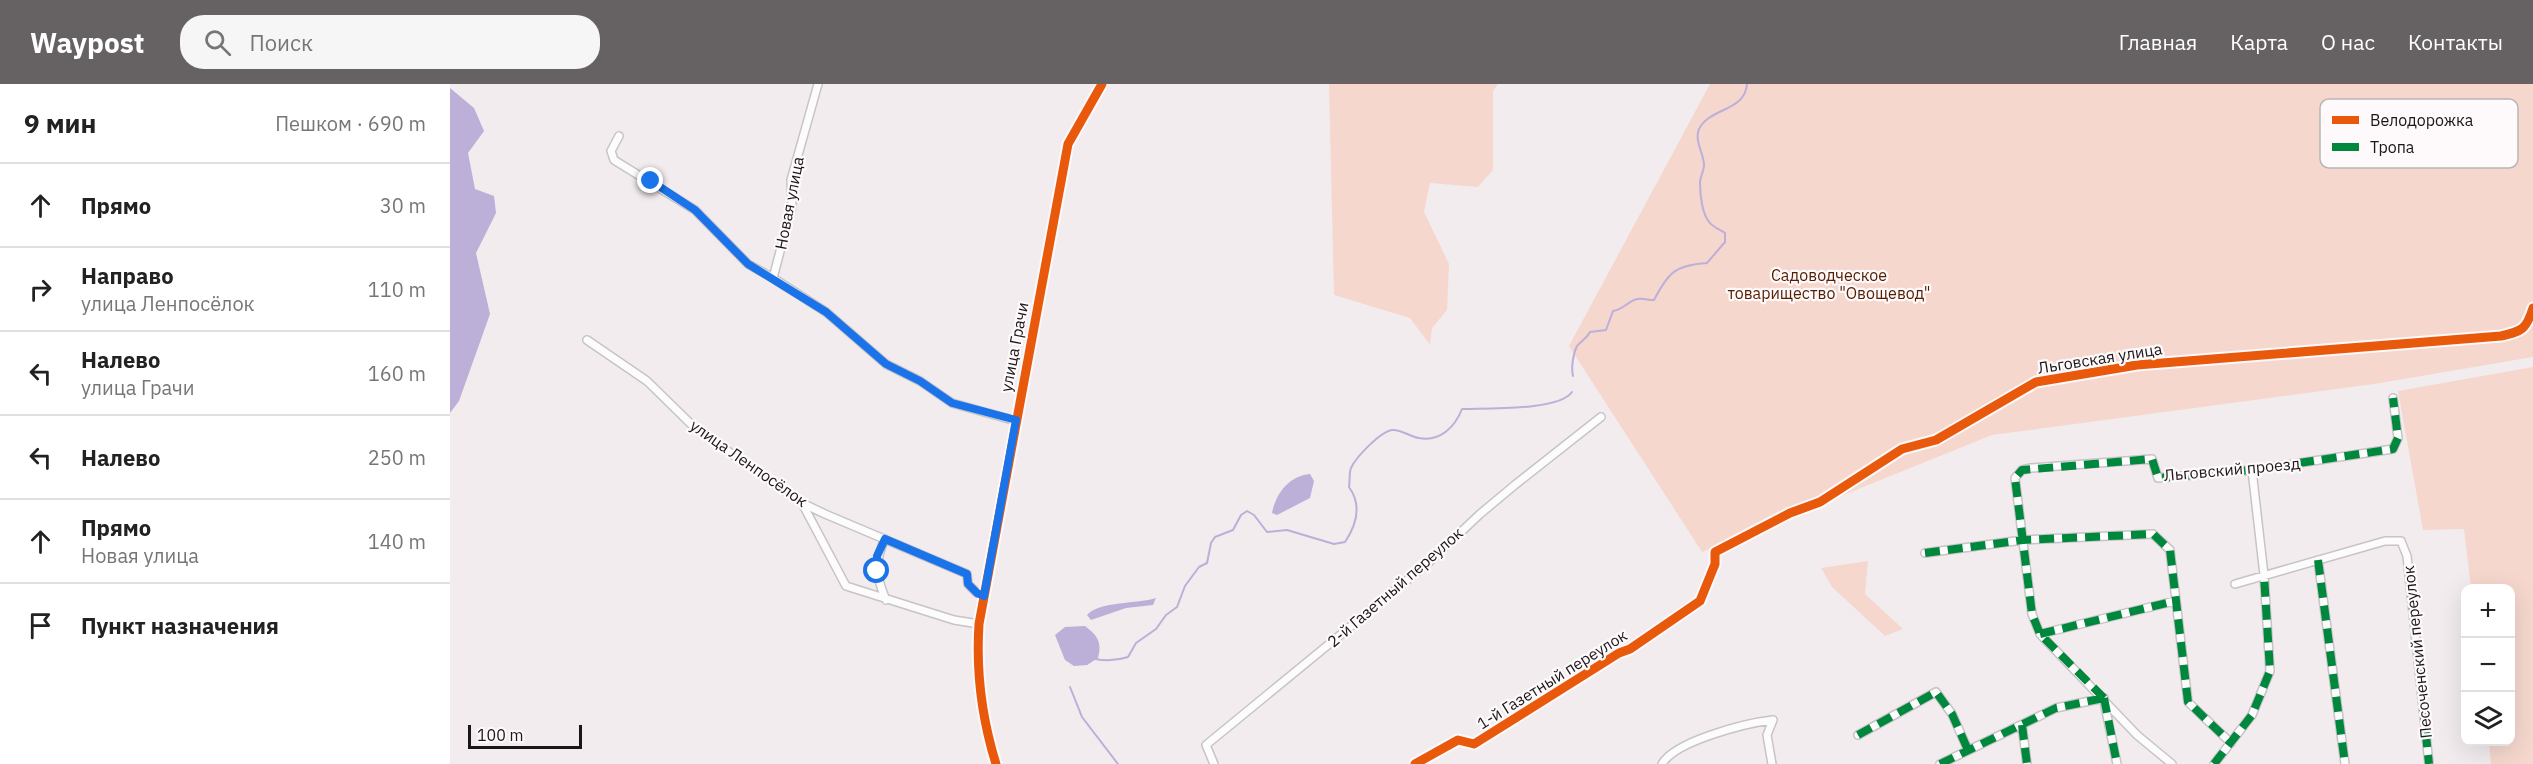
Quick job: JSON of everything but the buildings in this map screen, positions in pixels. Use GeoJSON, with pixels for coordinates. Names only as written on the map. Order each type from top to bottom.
{"type":"FeatureCollection","features":[{"type":"Feature","properties":{"kind":"street","name":"Новая улица"},"geometry":{"type":"LineString","coordinates":[[773,278],[792,206],[791,180],[818,84]]}},
{"type":"Feature","properties":{"kind":"street","name":"улица Грачи"},"geometry":{"type":"LineString","coordinates":[[996,764],[991,748],[977,661],[979,624],[1068,144],[1102,84]]}},
{"type":"Feature","properties":{"kind":"street"},"geometry":{"type":"LineString","coordinates":[[619,136],[611,152],[614,160],[695,210],[748,264],[826,312],[886,364],[920,381],[952,403],[1016,420]]}},
{"type":"Feature","properties":{"kind":"street","name":"Льговская улица"},"geometry":{"type":"LineString","coordinates":[[1700,601],[1715,564],[1715,552],[1790,513],[1820,502],[1902,449],[1936,440],[2036,382],[2137,365],[2501,336],[2518,332],[2528,325],[2533,308]]}},
{"type":"Feature","properties":{"kind":"street","name":"улица Ленпосёлок"},"geometry":{"type":"LineString","coordinates":[[587,340],[647,381],[695,428],[802,503],[967,574],[968,584],[984,596]]}},
{"type":"Feature","properties":{"kind":"street","name":"Льговский проезд"},"geometry":{"type":"LineString","coordinates":[[2023,540],[2015,478],[2022,470],[2152,459],[2158,478],[2252,470],[2393,449],[2398,438],[2393,398]]}},
{"type":"Feature","properties":{"kind":"street","name":"2-й Газетный переулок"},"geometry":{"type":"LineString","coordinates":[[1214,764],[1206,745],[1428,563],[1480,513],[1601,417]]}},
{"type":"Feature","properties":{"kind":"street"},"geometry":{"type":"LineString","coordinates":[[2214,764],[2252,715],[2270,671],[2264,575],[2252,470]]}},
{"type":"Feature","properties":{"kind":"street"},"geometry":{"type":"LineString","coordinates":[[802,503],[846,586],[954,620],[979,624]]}},
{"type":"Feature","properties":{"kind":"street"},"geometry":{"type":"LineString","coordinates":[[1925,553],[2023,540],[2153,534],[2170,550],[2188,702],[2231,743]]}},
{"type":"Feature","properties":{"kind":"street"},"geometry":{"type":"LineString","coordinates":[[885,539],[877,556],[877,571],[886,600]]}},
{"type":"Feature","properties":{"kind":"street"},"geometry":{"type":"LineString","coordinates":[[2023,540],[2032,614],[2040,634],[2104,698],[2137,735],[2172,764]]}},
{"type":"Feature","properties":{"kind":"street","name":"Песоченский переулок"},"geometry":{"type":"LineString","coordinates":[[2318,560],[2385,541],[2401,541],[2407,556],[2429,764]]}},
{"type":"Feature","properties":{"kind":"street"},"geometry":{"type":"LineString","coordinates":[[2235,584],[2318,560],[2345,764]]}},
{"type":"Feature","properties":{"kind":"street","name":"1-й Газетный переулок"},"geometry":{"type":"LineString","coordinates":[[1415,764],[1458,740],[1474,744],[1619,653],[1630,649],[1700,601]]}},
{"type":"Feature","properties":{"kind":"street"},"geometry":{"type":"LineString","coordinates":[[2040,634],[2175,601]]}},
{"type":"Feature","properties":{"kind":"street"},"geometry":{"type":"LineString","coordinates":[[1858,735],[1936,692],[1952,714],[1968,750]]}},
{"type":"Feature","properties":{"kind":"street"},"geometry":{"type":"LineString","coordinates":[[1940,764],[2056,708],[2104,698]]}},
{"type":"Feature","properties":{"kind":"street"},"geometry":{"type":"LineString","coordinates":[[2104,698],[2117,764]]}},
{"type":"Feature","properties":{"kind":"street"},"geometry":{"type":"LineString","coordinates":[[1662,764],[1670,753],[1717,733],[1752,723],[1773,720],[1767,735],[1772,764]]}},
{"type":"Feature","properties":{"kind":"street"},"geometry":{"type":"LineString","coordinates":[[2022,725],[2027,764]]}},
{"type":"Feature","properties":{"kind":"green space"},"geometry":{"type":"Polygon","coordinates":[[[1329,84],[1498,84],[1493,91],[1493,170],[1478,187],[1430,183],[1424,212],[1449,264],[1447,310],[1432,328],[1430,345],[1410,318],[1334,295],[1329,84]]]}},
{"type":"Feature","properties":{"kind":"green space","name":"Садоводческое товарищество \"Овощевод\""},"geometry":{"type":"Polygon","coordinates":[[[1710,84],[2533,84],[2533,357],[2374,384],[1992,435],[1702,552],[1569,346],[1710,84]]]}},
{"type":"Feature","properties":{"kind":"green space"},"geometry":{"type":"Polygon","coordinates":[[[2533,367],[2533,764],[2491,764],[2489,746],[2515,746],[2515,584],[2471,584],[2464,529],[2423,530],[2398,391],[2533,367]]]}},
{"type":"Feature","properties":{"kind":"green space"},"geometry":{"type":"Polygon","coordinates":[[[1868,561],[1865,594],[1903,629],[1885,636],[1832,587],[1821,568],[1868,561]]]}},
{"type":"Feature","properties":{"kind":"shaded area"},"geometry":{"type":"Polygon","coordinates":[[[450,88],[474,108],[484,131],[468,153],[475,189],[494,196],[496,213],[476,253],[490,314],[459,401],[450,413],[450,88]]]}},
{"type":"Feature","properties":{"kind":"shaded area"},"geometry":{"type":"Polygon","coordinates":[[[1310,474],[1314,481],[1310,498],[1277,515],[1272,513],[1280,492],[1296,478],[1310,474]]]}},
{"type":"Feature","properties":{"kind":"shaded area"},"geometry":{"type":"Polygon","coordinates":[[[1156,598],[1153,605],[1126,608],[1091,620],[1087,615],[1100,607],[1156,598]]]}},
{"type":"Feature","properties":{"kind":"shaded area"},"geometry":{"type":"Polygon","coordinates":[[[1085,626],[1098,640],[1098,658],[1087,665],[1074,666],[1065,660],[1055,635],[1065,627],[1085,626]]]}},
{"type":"Feature","properties":{"kind":"waterway"},"geometry":{"type":"LineString","coordinates":[[1573,376],[1574,353],[1577,346],[1590,332],[1606,330],[1613,311],[1637,299],[1654,300],[1668,277],[1674,272],[1687,266],[1707,263],[1725,242],[1725,233],[1711,224],[1703,210],[1700,183],[1704,165],[1698,134],[1704,122],[1740,100],[1747,84]]}},
{"type":"Feature","properties":{"kind":"waterway"},"geometry":{"type":"LineString","coordinates":[[1095,659],[1111,660],[1128,657],[1136,643],[1156,629],[1166,615],[1177,607],[1185,586],[1199,567],[1207,563],[1211,543],[1215,537],[1233,530],[1241,515],[1247,511],[1254,515],[1267,532],[1287,530],[1334,544],[1345,542],[1353,528],[1357,508],[1349,487],[1351,468],[1381,435],[1395,430],[1416,437],[1434,438],[1451,427],[1462,409],[1553,403],[1572,392]]}},
{"type":"Feature","properties":{"kind":"waterway"},"geometry":{"type":"LineString","coordinates":[[1070,687],[1082,717],[1118,764]]}},
{"type":"Feature","properties":{"kind":"marked path"},"geometry":{"type":"LineString","coordinates":[[2104,698],[2040,634],[2032,614],[2015,478],[2022,470],[2152,459],[2158,478],[2252,470],[2393,449],[2398,438],[2393,398]]}},
{"type":"Feature","properties":{"kind":"marked path"},"geometry":{"type":"LineString","coordinates":[[1925,553],[2023,540],[2153,534],[2170,550],[2188,702],[2231,743]]}},
{"type":"Feature","properties":{"kind":"marked path"},"geometry":{"type":"LineString","coordinates":[[2318,560],[2345,764]]}},
{"type":"Feature","properties":{"kind":"marked path"},"geometry":{"type":"LineString","coordinates":[[2409,572],[2429,764]]}},
{"type":"Feature","properties":{"kind":"marked path"},"geometry":{"type":"LineString","coordinates":[[2214,764],[2252,715],[2270,671],[2264,575]]}},
{"type":"Feature","properties":{"kind":"marked path"},"geometry":{"type":"LineString","coordinates":[[2040,634],[2175,601]]}},
{"type":"Feature","properties":{"kind":"marked path"},"geometry":{"type":"LineString","coordinates":[[1858,735],[1936,692],[1952,714],[1968,750]]}},
{"type":"Feature","properties":{"kind":"marked path"},"geometry":{"type":"LineString","coordinates":[[2104,698],[2117,764]]}},
{"type":"Feature","properties":{"kind":"marked path"},"geometry":{"type":"LineString","coordinates":[[1940,764],[2056,708],[2104,698]]}},
{"type":"Feature","properties":{"kind":"marked path"},"geometry":{"type":"LineString","coordinates":[[2022,725],[2027,764]]}},
{"type":"Feature","properties":{"kind":"cycle path"},"geometry":{"type":"LineString","coordinates":[[996,764],[981,694],[978,659],[979,624],[1068,144],[1102,84]]}},
{"type":"Feature","properties":{"kind":"cycle path"},"geometry":{"type":"LineString","coordinates":[[1415,764],[1458,740],[1474,744],[1619,653],[1630,649],[1700,601],[1715,564],[1715,552],[1790,513],[1820,502],[1902,449],[1936,440],[2036,382],[2137,365],[2501,336],[2514,333],[2522,328],[2528,321],[2533,308]]}},
{"type":"Feature","properties":{"kind":"route"},"geometry":{"type":"LineString","coordinates":[[651,181],[695,210],[748,264],[826,312],[886,364],[920,381],[952,403],[1016,420],[984,596],[968,584],[967,574],[885,539],[877,556],[877,571]]}}]}
